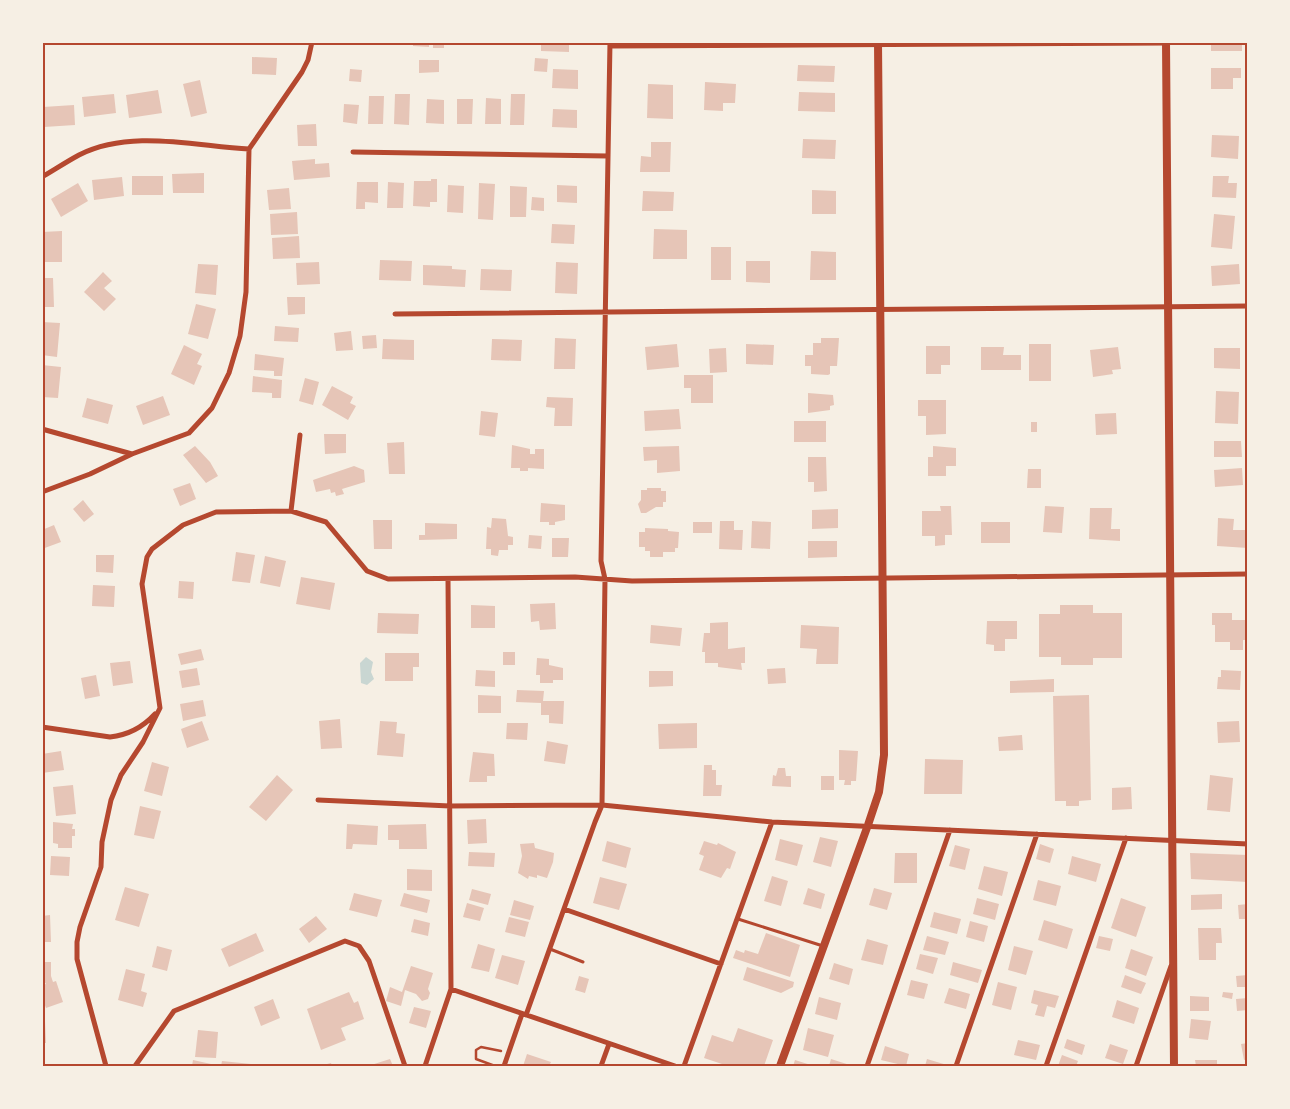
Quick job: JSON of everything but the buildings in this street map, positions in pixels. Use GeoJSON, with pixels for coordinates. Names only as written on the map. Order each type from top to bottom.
{"type":"FeatureCollection","features":[{"type":"Feature","properties":{"kind":"street"},"geometry":{"type":"LineString","coordinates":[[42,492],[90,474],[132,454],[178,438],[198,425],[212,408],[229,373],[238,344],[246,292],[250,149],[302,72],[308,60],[312,42]]}},
{"type":"Feature","properties":{"kind":"street"},"geometry":{"type":"LineString","coordinates":[[504,1066],[550,949],[602,805],[605,579],[601,561],[610,44],[1166,43],[1174,1066]]}},
{"type":"Feature","properties":{"kind":"street"},"geometry":{"type":"LineString","coordinates":[[780,1066],[868,825],[879,792],[884,755],[878,44]]}},
{"type":"Feature","properties":{"kind":"street"},"geometry":{"type":"LineString","coordinates":[[42,177],[80,155],[121,142],[191,143],[250,149]]}},
{"type":"Feature","properties":{"kind":"street"},"geometry":{"type":"LineString","coordinates":[[353,152],[608,156]]}},
{"type":"Feature","properties":{"kind":"street"},"geometry":{"type":"LineString","coordinates":[[395,314],[1248,306]]}},
{"type":"Feature","properties":{"kind":"street"},"geometry":{"type":"LineString","coordinates":[[42,429],[132,454]]}},
{"type":"Feature","properties":{"kind":"street"},"geometry":{"type":"LineString","coordinates":[[291,511],[300,436]]}},
{"type":"Feature","properties":{"kind":"street"},"geometry":{"type":"LineString","coordinates":[[106,1066],[77,959],[77,942],[101,867],[102,842],[111,800],[121,775],[160,708],[142,584],[146,557],[152,549],[183,525],[216,512],[291,511],[326,522],[337,533],[362,566],[372,575],[388,579],[575,577],[632,581],[1248,574]]}},
{"type":"Feature","properties":{"kind":"street"},"geometry":{"type":"LineString","coordinates":[[424,1066],[451,989],[448,579]]}},
{"type":"Feature","properties":{"kind":"street"},"geometry":{"type":"LineString","coordinates":[[42,727],[110,737],[121,736],[144,726],[160,708]]}},
{"type":"Feature","properties":{"kind":"street"},"geometry":{"type":"LineString","coordinates":[[318,800],[450,806],[602,805],[772,822],[1248,844]]}},
{"type":"Feature","properties":{"kind":"street"},"geometry":{"type":"LineString","coordinates":[[684,1066],[772,822]]}},
{"type":"Feature","properties":{"kind":"street"},"geometry":{"type":"LineString","coordinates":[[867,1066],[950,830]]}},
{"type":"Feature","properties":{"kind":"street"},"geometry":{"type":"LineString","coordinates":[[956,1066],[1037,834]]}},
{"type":"Feature","properties":{"kind":"street"},"geometry":{"type":"LineString","coordinates":[[1046,1066],[1126,838]]}},
{"type":"Feature","properties":{"kind":"street"},"geometry":{"type":"LineString","coordinates":[[564,909],[721,964]]}},
{"type":"Feature","properties":{"kind":"street"},"geometry":{"type":"LineString","coordinates":[[135,1066],[174,1011],[345,941],[359,946],[369,961],[405,1066]]}},
{"type":"Feature","properties":{"kind":"street"},"geometry":{"type":"LineString","coordinates":[[1136,1066],[1173,961]]}},
{"type":"Feature","properties":{"kind":"street"},"geometry":{"type":"LineString","coordinates":[[451,989],[675,1066]]}},
{"type":"Feature","properties":{"kind":"street"},"geometry":{"type":"LineString","coordinates":[[601,1066],[609,1044]]}},
{"type":"Feature","properties":{"kind":"lane"},"geometry":{"type":"LineString","coordinates":[[738,918],[823,947]]}},
{"type":"Feature","properties":{"kind":"lane"},"geometry":{"type":"LineString","coordinates":[[550,949],[583,962]]}},
{"type":"Feature","properties":{"kind":"path"},"geometry":{"type":"LineString","coordinates":[[495,1066],[476,1059],[476,1050],[481,1046],[508,1052]]}},
{"type":"Feature","properties":{"kind":"shaded area"},"geometry":{"type":"Polygon","coordinates":[[[366,657],[373,662],[371,672],[374,679],[367,685],[361,683],[360,664],[366,657]]]}}]}
